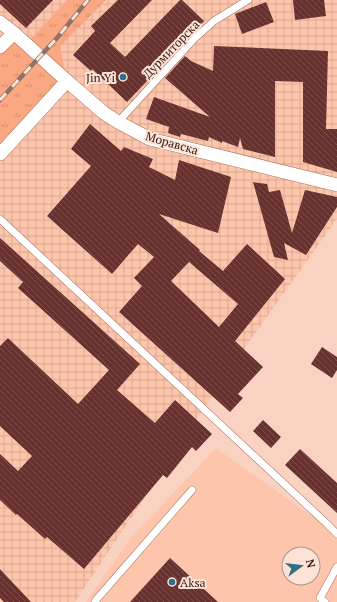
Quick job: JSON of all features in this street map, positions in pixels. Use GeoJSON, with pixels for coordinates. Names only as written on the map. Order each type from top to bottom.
{"type":"FeatureCollection","features":[{"type":"Feature","properties":{"kind":"street","name":"Моравска"},"geometry":{"type":"LineString","coordinates":[[0,22],[104,113],[150,139],[337,185]]}},
{"type":"Feature","properties":{"kind":"street"},"geometry":{"type":"LineString","coordinates":[[0,47],[14,33]]}},
{"type":"Feature","properties":{"kind":"street"},"geometry":{"type":"LineString","coordinates":[[0,154],[67,81]]}},
{"type":"Feature","properties":{"kind":"lane","name":"Дурмиторска"},"geometry":{"type":"LineString","coordinates":[[118,122],[195,38],[214,21],[248,0]]}},
{"type":"Feature","properties":{"kind":"lane"},"geometry":{"type":"LineString","coordinates":[[0,219],[337,534]]}},
{"type":"Feature","properties":{"kind":"lane"},"geometry":{"type":"LineString","coordinates":[[95,602],[192,490]]}},
{"type":"Feature","properties":{"kind":"lane"},"geometry":{"type":"LineString","coordinates":[[325,602],[320,598],[336,570]]}},
{"type":"Feature","properties":{"kind":"shaded area"},"geometry":{"type":"Polygon","coordinates":[[[0,0],[67,0],[25,45],[0,51],[0,0]]]}},
{"type":"Feature","properties":{"kind":"shaded area"},"geometry":{"type":"Polygon","coordinates":[[[106,0],[337,0],[337,219],[246,346],[75,602],[0,602],[0,153],[60,47],[106,0]]]}},
{"type":"Feature","properties":{"kind":"shaded area"},"geometry":{"type":"Polygon","coordinates":[[[216,448],[337,534],[337,602],[86,602],[129,540],[216,448]]]}},
{"type":"Feature","properties":{"kind":"green space"},"geometry":{"type":"Polygon","coordinates":[[[67,0],[106,0],[60,47],[67,81],[0,154],[0,51],[14,36],[25,45],[67,0]]]}},
{"type":"Feature","properties":{"kind":"building"},"geometry":{"type":"Polygon","coordinates":[[[0,0],[53,0],[26,28],[0,4],[0,0]]]}},
{"type":"Feature","properties":{"kind":"building"},"geometry":{"type":"Polygon","coordinates":[[[118,0],[152,0],[110,43],[125,57],[180,0],[182,0],[204,21],[127,102],[92,69],[91,71],[73,55],[95,31],[91,26],[118,0]]]}},
{"type":"Feature","properties":{"kind":"building"},"geometry":{"type":"Polygon","coordinates":[[[293,0],[324,0],[326,16],[295,20],[293,0]]]}},
{"type":"Feature","properties":{"kind":"building"},"geometry":{"type":"Polygon","coordinates":[[[266,2],[274,22],[242,34],[235,14],[266,2]]]}},
{"type":"Feature","properties":{"kind":"building"},"geometry":{"type":"Polygon","coordinates":[[[214,46],[328,51],[326,129],[337,129],[337,172],[303,162],[303,82],[275,81],[275,157],[243,149],[240,138],[238,147],[222,141],[222,143],[209,137],[208,141],[181,134],[180,137],[168,133],[169,127],[146,119],[154,97],[210,117],[165,78],[185,56],[191,61],[213,71],[214,46]]]}},
{"type":"Feature","properties":{"kind":"building"},"geometry":{"type":"Polygon","coordinates":[[[90,124],[121,151],[124,147],[153,159],[149,167],[175,180],[179,160],[231,177],[218,233],[159,214],[223,271],[247,244],[285,279],[235,341],[263,367],[238,394],[243,398],[230,412],[119,312],[142,286],[134,278],[154,257],[138,244],[112,274],[47,216],[91,166],[71,149],[90,124]],[[189,262],[171,281],[219,327],[238,304],[189,262]]]}},
{"type":"Feature","properties":{"kind":"building"},"geometry":{"type":"Polygon","coordinates":[[[253,182],[267,184],[269,192],[280,190],[292,233],[305,190],[337,197],[337,207],[306,255],[284,243],[288,260],[274,257],[253,182]]]}},
{"type":"Feature","properties":{"kind":"building"},"geometry":{"type":"Polygon","coordinates":[[[0,238],[140,364],[117,390],[155,423],[175,400],[212,434],[196,451],[192,447],[167,478],[163,475],[84,569],[47,537],[45,539],[0,500],[0,454],[18,471],[32,456],[0,426],[0,346],[8,338],[78,404],[109,370],[18,288],[23,282],[0,261],[0,238]]]}},
{"type":"Feature","properties":{"kind":"building"},"geometry":{"type":"Polygon","coordinates":[[[322,347],[337,357],[337,370],[332,378],[311,364],[322,347]]]}},
{"type":"Feature","properties":{"kind":"building"},"geometry":{"type":"Polygon","coordinates":[[[263,420],[281,437],[271,448],[253,431],[263,420]]]}},
{"type":"Feature","properties":{"kind":"building"},"geometry":{"type":"Polygon","coordinates":[[[300,449],[337,483],[337,513],[285,465],[300,449]]]}},
{"type":"Feature","properties":{"kind":"building"},"geometry":{"type":"Polygon","coordinates":[[[170,558],[218,602],[130,602],[170,558]]]}},
{"type":"Feature","properties":{"kind":"building"},"geometry":{"type":"Polygon","coordinates":[[[0,569],[31,602],[4,602],[0,598],[0,569]]]}},
{"type":"Feature","properties":{"kind":"railway"},"geometry":{"type":"LineString","coordinates":[[0,100],[57,38],[88,0]]}},
{"type":"Feature","properties":{"kind":"place","name":"Jin Yi"},"geometry":{"type":"Point","coordinates":[123,77]}},
{"type":"Feature","properties":{"kind":"place","name":"Aksa"},"geometry":{"type":"Point","coordinates":[172,582]}}]}
